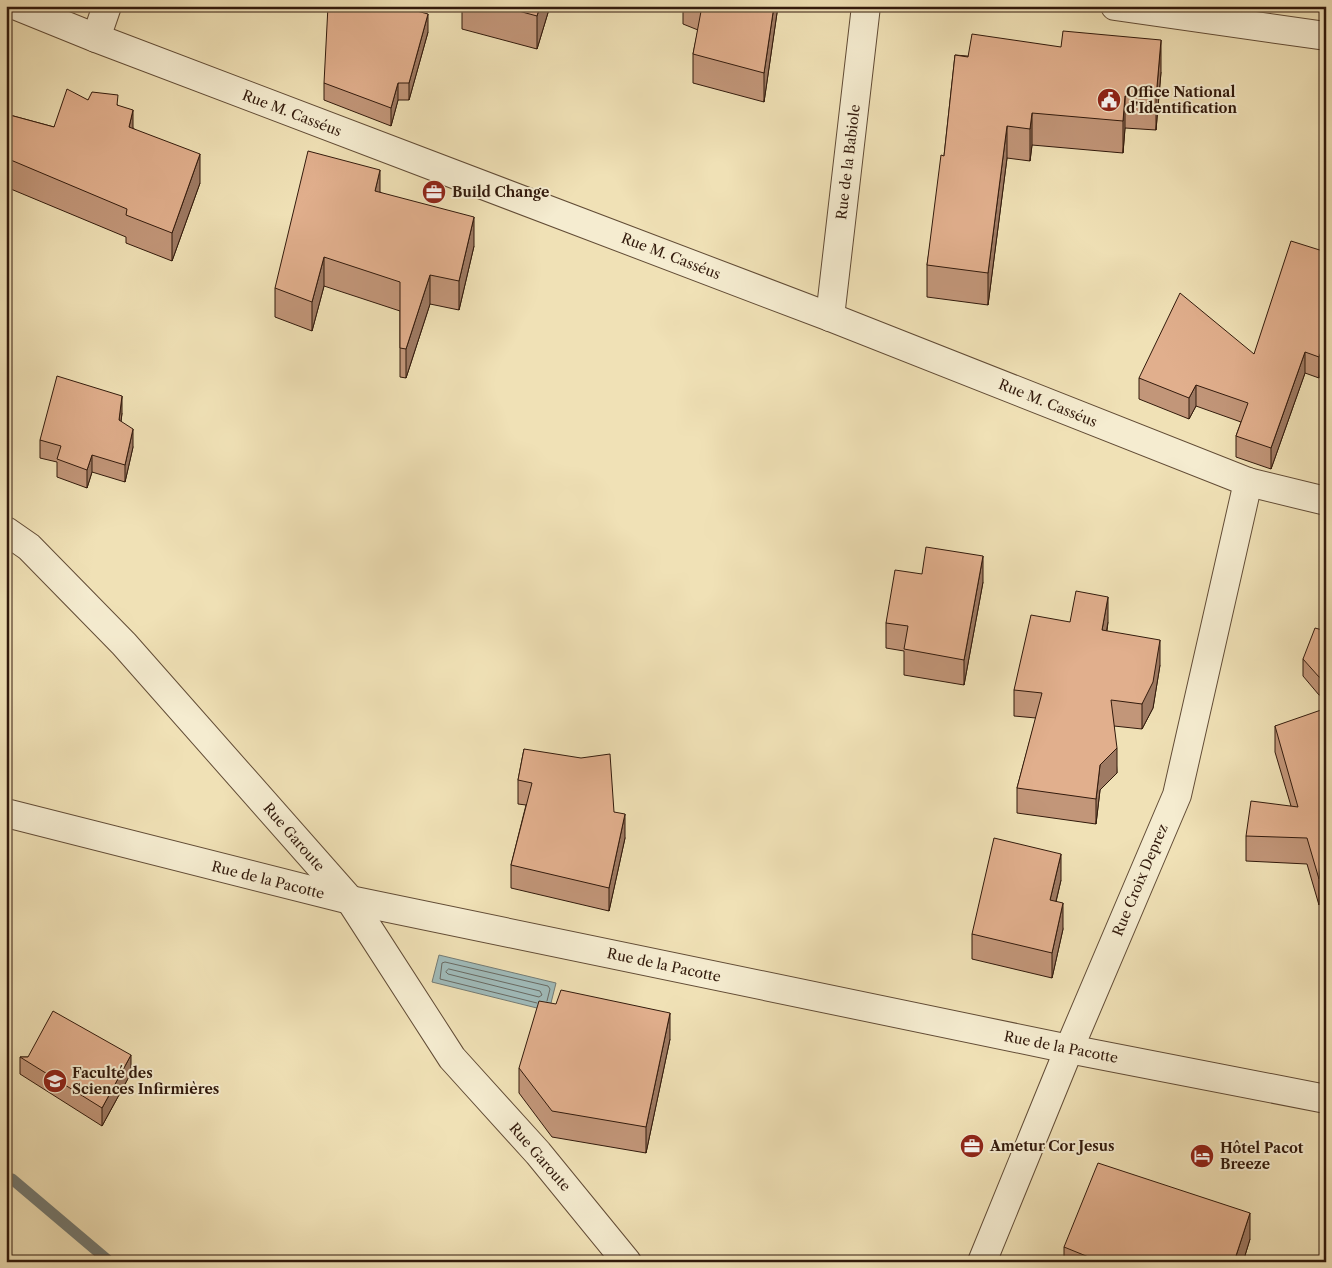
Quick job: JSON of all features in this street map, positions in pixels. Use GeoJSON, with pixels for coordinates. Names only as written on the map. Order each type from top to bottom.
{"type":"FeatureCollection","features":[{"type":"Feature","properties":{"kind":"street","name":"Rue M. Casséus"},"geometry":{"type":"LineString","coordinates":[[17,6],[96,38],[830,317],[1248,482],[1326,501]]}},
{"type":"Feature","properties":{"kind":"street"},"geometry":{"type":"LineString","coordinates":[[96,38],[107,6]]}},
{"type":"Feature","properties":{"kind":"street","name":"Rue de la Babiole"},"geometry":{"type":"LineString","coordinates":[[830,317],[866,6]]}},
{"type":"Feature","properties":{"kind":"street"},"geometry":{"type":"LineString","coordinates":[[1115,6],[1326,36]]}},
{"type":"Feature","properties":{"kind":"street","name":"Rue Croix Deprez"},"geometry":{"type":"LineString","coordinates":[[982,1262],[1068,1049],[1177,795],[1248,482]]}},
{"type":"Feature","properties":{"kind":"street","name":"Rue Garoute"},"geometry":{"type":"LineString","coordinates":[[6,531],[30,547],[124,644],[350,900],[452,1058],[538,1153],[627,1262]]}},
{"type":"Feature","properties":{"kind":"street","name":"Rue de la Pacotte"},"geometry":{"type":"LineString","coordinates":[[6,813],[350,900],[1068,1049],[1326,1099]]}},
{"type":"Feature","properties":{"kind":"water"},"geometry":{"type":"Polygon","coordinates":[[[439,955],[556,983],[549,1011],[432,982],[439,955]]]}},
{"type":"Feature","properties":{"kind":"building"},"geometry":{"type":"Polygon","coordinates":[[[328,6],[399,6],[428,14],[409,83],[398,83],[391,108],[324,83],[328,6]]]}},
{"type":"Feature","properties":{"kind":"building"},"geometry":{"type":"Polygon","coordinates":[[[500,6],[540,6],[537,16],[500,6]]]}},
{"type":"Feature","properties":{"kind":"building"},"geometry":{"type":"Polygon","coordinates":[[[702,6],[774,6],[764,73],[693,54],[702,6]]]}},
{"type":"Feature","properties":{"kind":"building"},"geometry":{"type":"Polygon","coordinates":[[[1063,31],[1161,40],[1156,98],[1125,96],[1123,121],[1032,113],[1030,129],[1007,126],[988,273],[927,265],[941,155],[944,156],[955,55],[968,57],[972,34],[1061,47],[1063,31]]]}},
{"type":"Feature","properties":{"kind":"building"},"geometry":{"type":"Polygon","coordinates":[[[67,89],[88,100],[92,92],[118,95],[117,105],[133,110],[129,127],[200,154],[172,233],[126,215],[127,209],[6,158],[6,114],[54,127],[67,89]]]}},
{"type":"Feature","properties":{"kind":"building"},"geometry":{"type":"Polygon","coordinates":[[[308,151],[380,170],[375,191],[474,217],[459,281],[430,275],[406,349],[400,348],[400,282],[324,257],[312,302],[275,288],[308,151]]]}},
{"type":"Feature","properties":{"kind":"building"},"geometry":{"type":"Polygon","coordinates":[[[1326,169],[1326,183],[1323,182],[1326,169]]]}},
{"type":"Feature","properties":{"kind":"building"},"geometry":{"type":"Polygon","coordinates":[[[1291,241],[1326,252],[1326,338],[1319,357],[1305,352],[1271,448],[1236,436],[1248,403],[1196,385],[1189,398],[1139,378],[1180,293],[1254,354],[1291,241]]]}},
{"type":"Feature","properties":{"kind":"building"},"geometry":{"type":"Polygon","coordinates":[[[57,376],[122,396],[119,420],[133,429],[125,465],[92,455],[87,470],[57,459],[61,446],[40,440],[57,376]]]}},
{"type":"Feature","properties":{"kind":"building"},"geometry":{"type":"Polygon","coordinates":[[[926,547],[983,556],[964,660],[904,649],[908,626],[886,623],[895,570],[922,574],[926,547]]]}},
{"type":"Feature","properties":{"kind":"building"},"geometry":{"type":"Polygon","coordinates":[[[1076,591],[1108,597],[1102,630],[1160,640],[1153,682],[1142,704],[1111,700],[1117,748],[1100,765],[1096,799],[1017,788],[1042,693],[1014,690],[1031,615],[1070,622],[1076,591]]]}},
{"type":"Feature","properties":{"kind":"building"},"geometry":{"type":"Polygon","coordinates":[[[1315,628],[1326,631],[1326,679],[1319,677],[1303,659],[1315,628]]]}},
{"type":"Feature","properties":{"kind":"building"},"geometry":{"type":"Polygon","coordinates":[[[1321,710],[1326,722],[1326,839],[1324,839],[1319,879],[1307,838],[1246,836],[1251,801],[1298,807],[1275,726],[1321,710]]]}},
{"type":"Feature","properties":{"kind":"building"},"geometry":{"type":"Polygon","coordinates":[[[524,749],[581,758],[610,754],[614,812],[625,814],[609,888],[511,865],[532,783],[518,780],[524,749]]]}},
{"type":"Feature","properties":{"kind":"building"},"geometry":{"type":"Polygon","coordinates":[[[994,838],[1061,854],[1050,900],[1063,903],[1052,953],[972,934],[994,838]]]}},
{"type":"Feature","properties":{"kind":"building"},"geometry":{"type":"Polygon","coordinates":[[[561,990],[670,1013],[646,1127],[552,1111],[519,1068],[539,1001],[556,1004],[561,990]]]}},
{"type":"Feature","properties":{"kind":"building"},"geometry":{"type":"Polygon","coordinates":[[[53,1011],[131,1055],[102,1108],[20,1057],[28,1057],[53,1011]]]}},
{"type":"Feature","properties":{"kind":"building"},"geometry":{"type":"Polygon","coordinates":[[[1098,1163],[1250,1213],[1234,1262],[1101,1262],[1064,1247],[1098,1163]]]}},
{"type":"Feature","properties":{"kind":"waterway"},"geometry":{"type":"LineString","coordinates":[[6,1178],[12,1179],[110,1262]]}},
{"type":"Feature","properties":{"kind":"place","name":"Office National d'Identification"},"geometry":{"type":"Point","coordinates":[1109,100]}},
{"type":"Feature","properties":{"kind":"place","name":"Build Change"},"geometry":{"type":"Point","coordinates":[434,192]}},
{"type":"Feature","properties":{"kind":"place","name":"Faculté des Sciences Infirmières"},"geometry":{"type":"Point","coordinates":[55,1081]}},
{"type":"Feature","properties":{"kind":"place","name":"Ametur Cor Jesus"},"geometry":{"type":"Point","coordinates":[972,1146]}},
{"type":"Feature","properties":{"kind":"place","name":"Hôtel Pacot Breeze"},"geometry":{"type":"Point","coordinates":[1202,1156]}}]}
